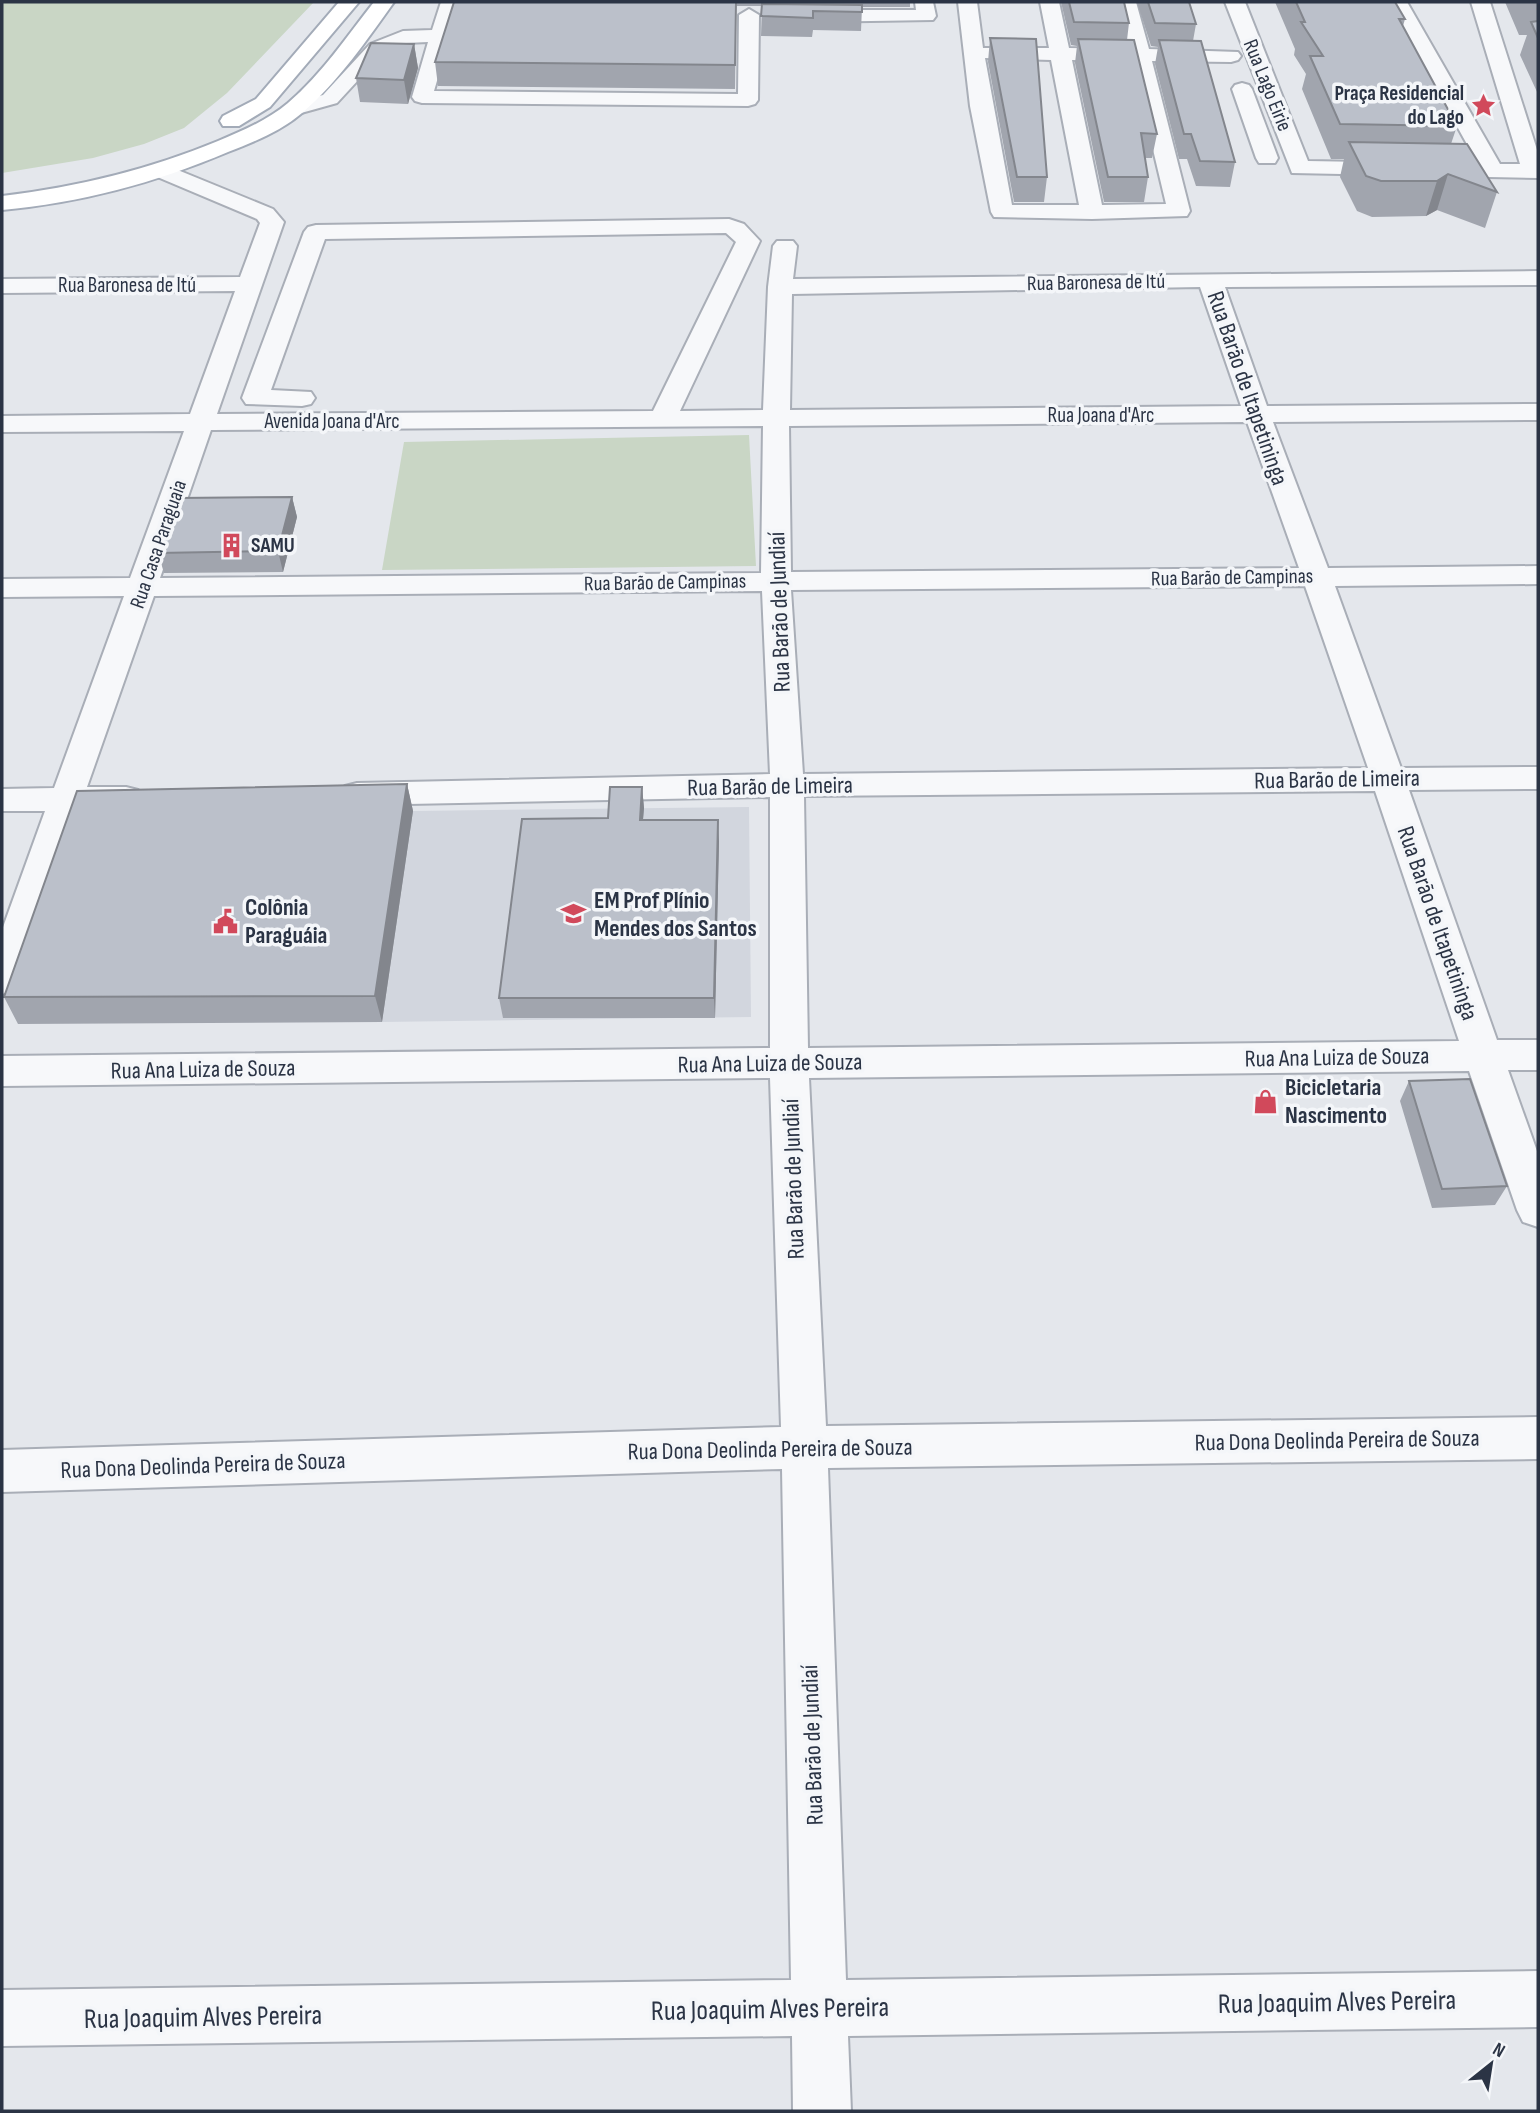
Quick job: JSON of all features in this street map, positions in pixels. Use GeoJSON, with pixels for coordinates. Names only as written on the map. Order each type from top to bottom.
{"type":"FeatureCollection","features":[{"type":"Feature","properties":{"kind":"main road"},"geometry":{"type":"LineString","coordinates":[[2,186],[90,171],[174,146],[230,122],[262,103],[348,2],[383,4]]}},
{"type":"Feature","properties":{"kind":"main road"},"geometry":{"type":"LineString","coordinates":[[2,203],[81,192],[163,171],[267,127],[294,109],[383,4]]}},
{"type":"Feature","properties":{"kind":"street"},"geometry":{"type":"LineString","coordinates":[[790,16],[926,16],[924,2]]}},
{"type":"Feature","properties":{"kind":"street"},"geometry":{"type":"LineString","coordinates":[[967,2],[981,106],[1002,212],[1179,211],[1128,2]]}},
{"type":"Feature","properties":{"kind":"street"},"geometry":{"type":"LineString","coordinates":[[1050,2],[1092,212]]}},
{"type":"Feature","properties":{"kind":"street","name":"Rua Lago Eirie"},"geometry":{"type":"LineString","coordinates":[[1235,2],[1300,168],[1493,171]]}},
{"type":"Feature","properties":{"kind":"street"},"geometry":{"type":"LineString","coordinates":[[1398,2],[1493,171],[1536,171],[1481,2]]}},
{"type":"Feature","properties":{"kind":"street"},"geometry":{"type":"LineString","coordinates":[[447,19],[422,97],[748,100],[749,15]]}},
{"type":"Feature","properties":{"kind":"street"},"geometry":{"type":"LineString","coordinates":[[362,29],[447,19]]}},
{"type":"Feature","properties":{"kind":"street"},"geometry":{"type":"LineString","coordinates":[[294,109],[330,99],[377,48],[447,19]]}},
{"type":"Feature","properties":{"kind":"street"},"geometry":{"type":"LineString","coordinates":[[1223,34],[1267,158]]}},
{"type":"Feature","properties":{"kind":"street"},"geometry":{"type":"LineString","coordinates":[[1493,43],[1516,44]]}},
{"type":"Feature","properties":{"kind":"street"},"geometry":{"type":"LineString","coordinates":[[974,53],[1231,56]]}},
{"type":"Feature","properties":{"kind":"street","name":"Rua Casa Paraguaia"},"geometry":{"type":"LineString","coordinates":[[2,980],[144,587],[200,422],[252,285],[272,222],[265,214],[163,171]]}},
{"type":"Feature","properties":{"kind":"street"},"geometry":{"type":"LineString","coordinates":[[729,226],[748,241],[667,408],[254,398],[316,232],[729,226]]}},
{"type":"Feature","properties":{"kind":"street","name":"Rua Barão de Jundiaí"},"geometry":{"type":"LineString","coordinates":[[785,246],[780,287],[776,417],[776,581],[787,785],[789,1062],[804,1447],[822,2111]]}},
{"type":"Feature","properties":{"kind":"street","name":"Rua Baronesa de Itú"},"geometry":{"type":"LineString","coordinates":[[780,287],[1538,278]]}},
{"type":"Feature","properties":{"kind":"street","name":"Rua Barão de Itapetininga"},"geometry":{"type":"LineString","coordinates":[[1210,280],[1255,414],[1317,576],[1389,779],[1538,1210]]}},
{"type":"Feature","properties":{"kind":"street","name":"Rua Baronesa de Itú"},"geometry":{"type":"LineString","coordinates":[[2,286],[252,285]]}},
{"type":"Feature","properties":{"kind":"street","name":"Rua Joana d'Arc"},"geometry":{"type":"LineString","coordinates":[[667,408],[776,417],[1538,412]]}},
{"type":"Feature","properties":{"kind":"street","name":"Avenida Joana d'Arc"},"geometry":{"type":"LineString","coordinates":[[2,424],[200,422],[667,408]]}},
{"type":"Feature","properties":{"kind":"street","name":"Rua Barão de Campinas"},"geometry":{"type":"LineString","coordinates":[[2,588],[1538,575]]}},
{"type":"Feature","properties":{"kind":"street","name":"Rua Barão de Limeira"},"geometry":{"type":"LineString","coordinates":[[331,794],[787,785],[1538,778]]}},
{"type":"Feature","properties":{"kind":"street"},"geometry":{"type":"LineString","coordinates":[[2,800],[151,797]]}},
{"type":"Feature","properties":{"kind":"street","name":"Rua Ana Luiza de Souza"},"geometry":{"type":"LineString","coordinates":[[2,1071],[1538,1055]]}},
{"type":"Feature","properties":{"kind":"street","name":"Rua Dona Deolinda Pereira de Souza"},"geometry":{"type":"LineString","coordinates":[[2,1471],[804,1447],[1538,1438]]}},
{"type":"Feature","properties":{"kind":"street","name":"Rua Joaquim Alves Pereira"},"geometry":{"type":"LineString","coordinates":[[2,2018],[1538,1999]]}},
{"type":"Feature","properties":{"kind":"shaded area","name":"EM Prof Plínio Mendes dos Santos"},"geometry":{"type":"Polygon","coordinates":[[[749,807],[751,1017],[382,1022],[413,811],[749,807]]]}},
{"type":"Feature","properties":{"kind":"green space"},"geometry":{"type":"Polygon","coordinates":[[[2,2],[314,2],[227,93],[184,128],[144,144],[93,158],[2,173],[2,2]]]}},
{"type":"Feature","properties":{"kind":"green space"},"geometry":{"type":"Polygon","coordinates":[[[749,435],[756,566],[382,570],[404,442],[749,435]]]}},
{"type":"Feature","properties":{"kind":"building"},"geometry":{"type":"Polygon","coordinates":[[[454,2],[736,2],[735,65],[435,62],[454,2]]]}},
{"type":"Feature","properties":{"kind":"building"},"geometry":{"type":"Polygon","coordinates":[[[1069,2],[1124,2],[1129,23],[1074,22],[1069,2]]]}},
{"type":"Feature","properties":{"kind":"building"},"geometry":{"type":"Polygon","coordinates":[[[1148,2],[1189,2],[1196,24],[1155,23],[1148,2]]]}},
{"type":"Feature","properties":{"kind":"building"},"geometry":{"type":"Polygon","coordinates":[[[1296,2],[1395,2],[1405,19],[1399,19],[1457,126],[1340,124],[1310,56],[1323,56],[1301,22],[1305,22],[1296,2]]]}},
{"type":"Feature","properties":{"kind":"building"},"geometry":{"type":"Polygon","coordinates":[[[762,4],[862,5],[862,12],[813,11],[813,18],[761,16],[762,4]]]}},
{"type":"Feature","properties":{"kind":"building"},"geometry":{"type":"Polygon","coordinates":[[[1538,21],[1538,38],[1531,22],[1538,21]]]}},
{"type":"Feature","properties":{"kind":"building"},"geometry":{"type":"Polygon","coordinates":[[[990,38],[1036,39],[1047,177],[1017,177],[990,38]]]}},
{"type":"Feature","properties":{"kind":"building"},"geometry":{"type":"Polygon","coordinates":[[[1078,39],[1134,40],[1157,134],[1141,133],[1148,177],[1108,177],[1078,39]]]}},
{"type":"Feature","properties":{"kind":"building"},"geometry":{"type":"Polygon","coordinates":[[[1159,40],[1201,41],[1235,162],[1200,161],[1191,134],[1184,134],[1159,40]]]}},
{"type":"Feature","properties":{"kind":"building"},"geometry":{"type":"Polygon","coordinates":[[[371,43],[414,44],[404,80],[356,78],[371,43]]]}},
{"type":"Feature","properties":{"kind":"building"},"geometry":{"type":"Polygon","coordinates":[[[1349,142],[1467,144],[1497,192],[1448,174],[1437,181],[1381,181],[1366,176],[1349,142]]]}},
{"type":"Feature","properties":{"kind":"building"},"geometry":{"type":"Polygon","coordinates":[[[292,497],[278,551],[158,553],[177,498],[292,497]]]}},
{"type":"Feature","properties":{"kind":"building","name":"Colônia Paraguáia"},"geometry":{"type":"Polygon","coordinates":[[[407,784],[375,996],[4,997],[77,791],[407,784]]]}},
{"type":"Feature","properties":{"kind":"building"},"geometry":{"type":"Polygon","coordinates":[[[610,787],[642,787],[640,820],[718,820],[714,998],[499,998],[522,819],[608,818],[610,787]]]}},
{"type":"Feature","properties":{"kind":"building"},"geometry":{"type":"Polygon","coordinates":[[[1470,1079],[1507,1186],[1442,1189],[1409,1081],[1470,1079]]]}},
{"type":"Feature","properties":{"kind":"place","name":"Praça Residencial do Lago"},"geometry":{"type":"Point","coordinates":[1484,105]}},
{"type":"Feature","properties":{"kind":"place","name":"SAMU"},"geometry":{"type":"Point","coordinates":[231,545]}},
{"type":"Feature","properties":{"kind":"place","name":"EM Prof Plínio Mendes dos Santos"},"geometry":{"type":"Point","coordinates":[574,914]}},
{"type":"Feature","properties":{"kind":"place","name":"Colônia Paraguáia"},"geometry":{"type":"Point","coordinates":[225,921]}},
{"type":"Feature","properties":{"kind":"place","name":"Bicicletaria Nascimento"},"geometry":{"type":"Point","coordinates":[1265,1101]}}]}
